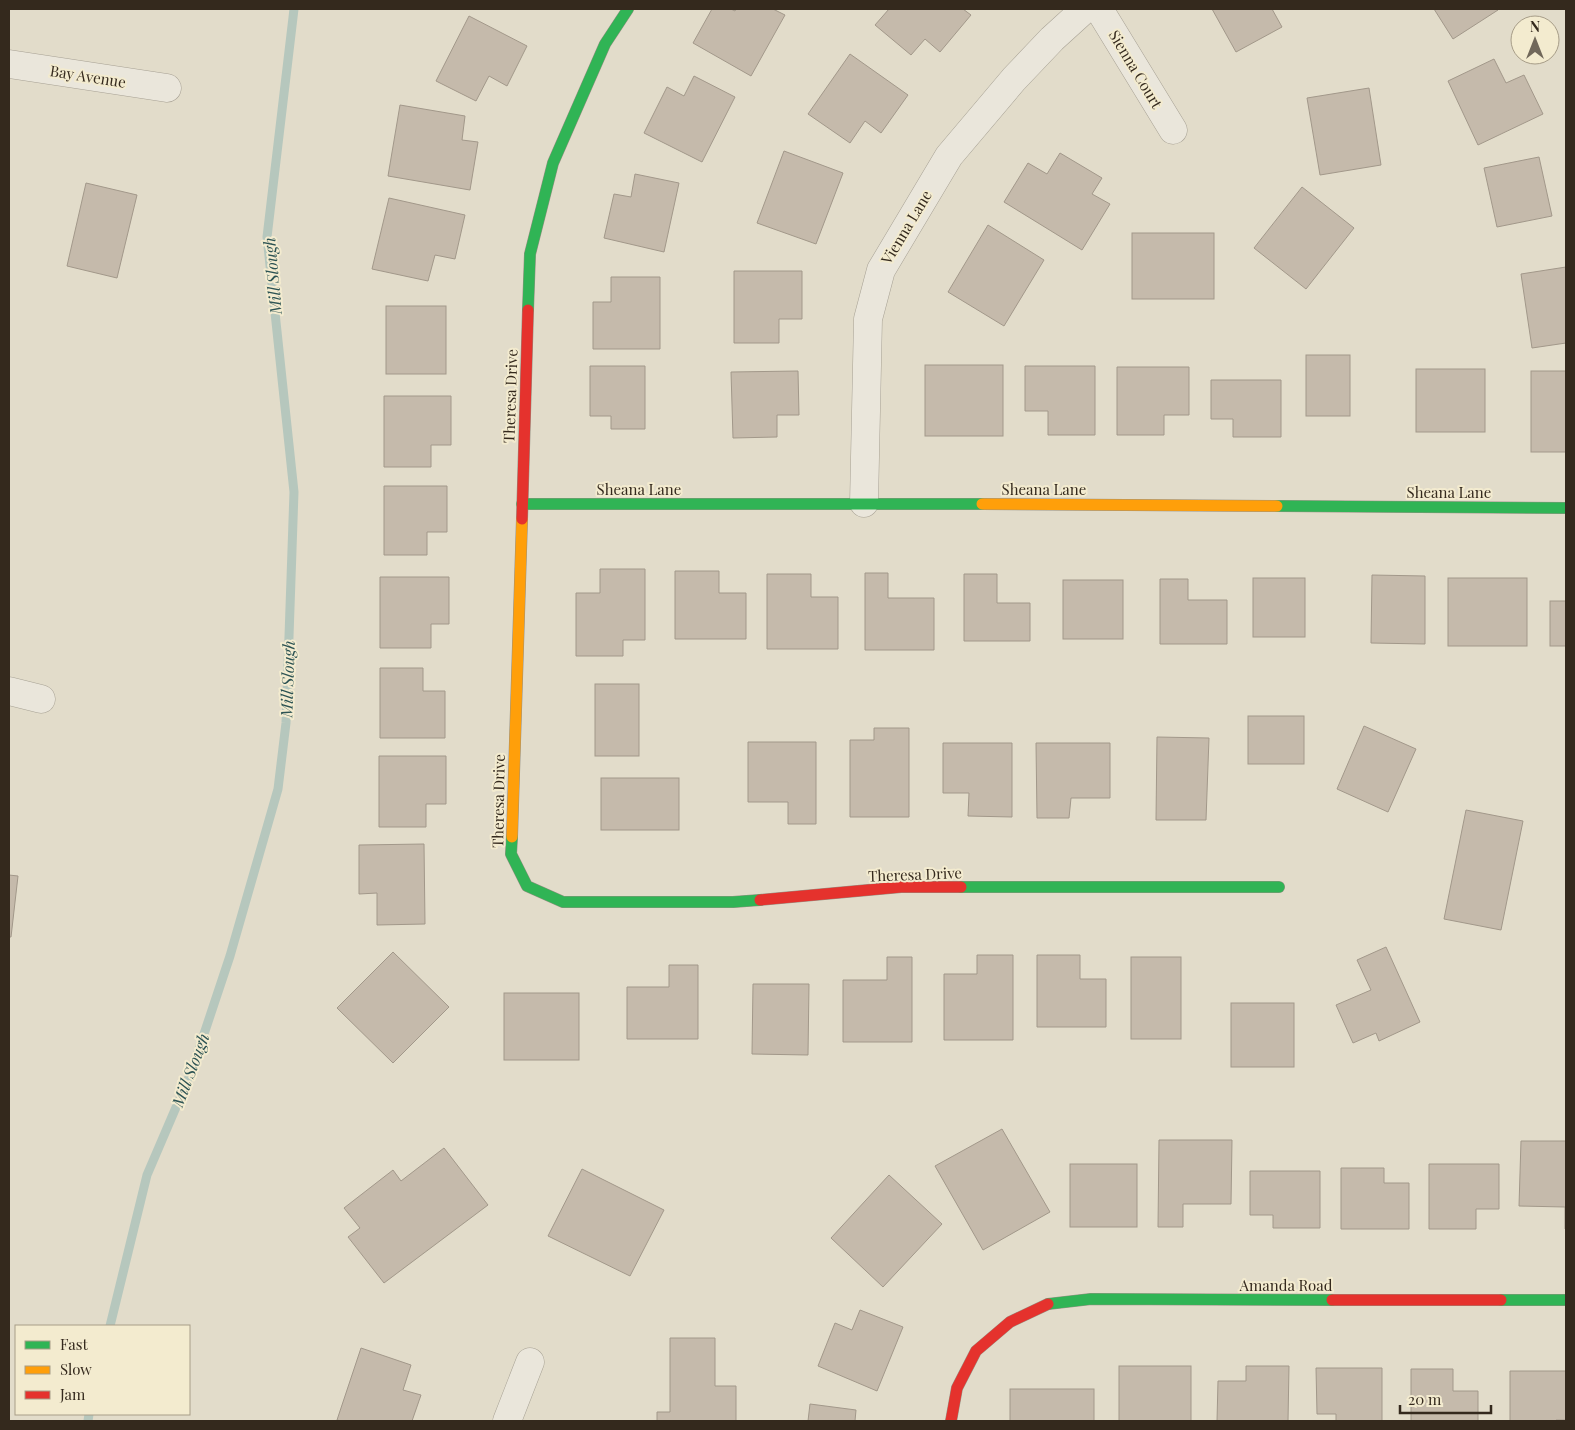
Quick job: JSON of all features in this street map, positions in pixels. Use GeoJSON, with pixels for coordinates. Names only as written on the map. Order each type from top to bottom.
{"type":"FeatureCollection","features":[{"type":"Feature","properties":{"kind":"street","name":"Theresa Drive"},"geometry":{"type":"LineString","coordinates":[[628,9],[605,44],[553,163],[530,254],[511,854],[527,886],[563,902],[733,902],[901,887],[1279,887]]}},
{"type":"Feature","properties":{"kind":"street","name":"Vienna Lane"},"geometry":{"type":"LineString","coordinates":[[864,503],[868,319],[880,270],[949,156],[1014,79],[1052,39],[1085,9]]}},
{"type":"Feature","properties":{"kind":"street","name":"Sienna Court"},"geometry":{"type":"LineString","coordinates":[[1100,9],[1173,130]]}},
{"type":"Feature","properties":{"kind":"street","name":"Bay Avenue"},"geometry":{"type":"LineString","coordinates":[[9,64],[167,88]]}},
{"type":"Feature","properties":{"kind":"street","name":"Sheana Lane"},"geometry":{"type":"LineString","coordinates":[[522,504],[864,503],[1566,508]]}},
{"type":"Feature","properties":{"kind":"street"},"geometry":{"type":"LineString","coordinates":[[9,692],[41,699]]}},
{"type":"Feature","properties":{"kind":"street","name":"Amanda Road"},"geometry":{"type":"LineString","coordinates":[[950,1421],[957,1388],[976,1351],[1010,1322],[1050,1303],[1091,1299],[1566,1300]]}},
{"type":"Feature","properties":{"kind":"street"},"geometry":{"type":"LineString","coordinates":[[507,1421],[530,1362]]}},
{"type":"Feature","properties":{"kind":"building"},"geometry":{"type":"Polygon","coordinates":[[[712,9],[731,9],[735,11],[736,9],[773,9],[785,15],[751,76],[693,43],[712,9]]]}},
{"type":"Feature","properties":{"kind":"building"},"geometry":{"type":"Polygon","coordinates":[[[889,9],[963,9],[971,15],[940,52],[925,39],[911,55],[875,25],[889,9]]]}},
{"type":"Feature","properties":{"kind":"building"},"geometry":{"type":"Polygon","coordinates":[[[1212,9],[1272,9],[1282,27],[1236,52],[1212,9]]]}},
{"type":"Feature","properties":{"kind":"building"},"geometry":{"type":"Polygon","coordinates":[[[1434,9],[1496,9],[1498,10],[1453,39],[1434,9]]]}},
{"type":"Feature","properties":{"kind":"building"},"geometry":{"type":"Polygon","coordinates":[[[469,16],[527,46],[507,86],[489,76],[476,101],[436,81],[469,16]]]}},
{"type":"Feature","properties":{"kind":"building"},"geometry":{"type":"Polygon","coordinates":[[[850,54],[908,95],[881,133],[865,121],[850,143],[808,114],[850,54]]]}},
{"type":"Feature","properties":{"kind":"building"},"geometry":{"type":"Polygon","coordinates":[[[1494,59],[1506,83],[1524,75],[1543,114],[1478,145],[1448,81],[1494,59]]]}},
{"type":"Feature","properties":{"kind":"building"},"geometry":{"type":"Polygon","coordinates":[[[694,76],[735,97],[702,162],[644,133],[667,87],[684,96],[694,76]]]}},
{"type":"Feature","properties":{"kind":"building"},"geometry":{"type":"Polygon","coordinates":[[[1369,88],[1381,165],[1320,175],[1307,98],[1369,88]]]}},
{"type":"Feature","properties":{"kind":"building"},"geometry":{"type":"Polygon","coordinates":[[[400,105],[465,116],[462,140],[478,142],[470,190],[388,176],[400,105]]]}},
{"type":"Feature","properties":{"kind":"building"},"geometry":{"type":"Polygon","coordinates":[[[784,151],[843,173],[816,244],[757,223],[784,151]]]}},
{"type":"Feature","properties":{"kind":"building"},"geometry":{"type":"Polygon","coordinates":[[[1060,153],[1102,178],[1092,194],[1110,204],[1082,250],[1004,202],[1028,163],[1047,174],[1060,153]]]}},
{"type":"Feature","properties":{"kind":"building"},"geometry":{"type":"Polygon","coordinates":[[[1539,157],[1552,216],[1497,227],[1484,168],[1539,157]]]}},
{"type":"Feature","properties":{"kind":"building"},"geometry":{"type":"Polygon","coordinates":[[[635,174],[679,183],[664,252],[604,238],[614,194],[631,197],[635,174]]]}},
{"type":"Feature","properties":{"kind":"building"},"geometry":{"type":"Polygon","coordinates":[[[86,183],[137,195],[117,278],[67,266],[86,183]]]}},
{"type":"Feature","properties":{"kind":"building"},"geometry":{"type":"Polygon","coordinates":[[[1302,187],[1354,228],[1306,289],[1254,248],[1302,187]]]}},
{"type":"Feature","properties":{"kind":"building"},"geometry":{"type":"Polygon","coordinates":[[[389,198],[465,215],[455,259],[435,255],[428,281],[372,269],[389,198]]]}},
{"type":"Feature","properties":{"kind":"building"},"geometry":{"type":"Polygon","coordinates":[[[988,225],[1044,260],[1004,326],[948,292],[988,225]]]}},
{"type":"Feature","properties":{"kind":"building"},"geometry":{"type":"Polygon","coordinates":[[[1132,233],[1214,233],[1214,299],[1132,299],[1132,233]]]}},
{"type":"Feature","properties":{"kind":"building"},"geometry":{"type":"Polygon","coordinates":[[[1566,267],[1566,343],[1532,348],[1521,274],[1566,267]]]}},
{"type":"Feature","properties":{"kind":"building"},"geometry":{"type":"Polygon","coordinates":[[[734,271],[802,271],[802,319],[779,319],[779,343],[734,343],[734,271]]]}},
{"type":"Feature","properties":{"kind":"building"},"geometry":{"type":"Polygon","coordinates":[[[611,277],[660,277],[660,349],[593,349],[593,302],[611,302],[611,277]]]}},
{"type":"Feature","properties":{"kind":"building"},"geometry":{"type":"Polygon","coordinates":[[[386,306],[446,306],[446,374],[386,374],[386,306]]]}},
{"type":"Feature","properties":{"kind":"building"},"geometry":{"type":"Polygon","coordinates":[[[1306,355],[1350,355],[1350,416],[1306,416],[1306,355]]]}},
{"type":"Feature","properties":{"kind":"building"},"geometry":{"type":"Polygon","coordinates":[[[925,365],[1003,365],[1003,436],[925,436],[925,365]]]}},
{"type":"Feature","properties":{"kind":"building"},"geometry":{"type":"Polygon","coordinates":[[[590,366],[645,366],[645,429],[611,429],[611,416],[590,416],[590,366]]]}},
{"type":"Feature","properties":{"kind":"building"},"geometry":{"type":"Polygon","coordinates":[[[1025,366],[1095,366],[1095,435],[1048,435],[1048,411],[1025,411],[1025,366]]]}},
{"type":"Feature","properties":{"kind":"building"},"geometry":{"type":"Polygon","coordinates":[[[1117,367],[1189,367],[1189,415],[1164,415],[1164,435],[1117,435],[1117,367]]]}},
{"type":"Feature","properties":{"kind":"building"},"geometry":{"type":"Polygon","coordinates":[[[1416,369],[1485,369],[1485,432],[1416,432],[1416,369]]]}},
{"type":"Feature","properties":{"kind":"building"},"geometry":{"type":"Polygon","coordinates":[[[798,371],[799,415],[777,415],[777,437],[733,438],[731,372],[798,371]]]}},
{"type":"Feature","properties":{"kind":"building"},"geometry":{"type":"Polygon","coordinates":[[[1531,371],[1566,371],[1566,452],[1531,452],[1531,371]]]}},
{"type":"Feature","properties":{"kind":"building"},"geometry":{"type":"Polygon","coordinates":[[[1211,380],[1281,380],[1281,437],[1233,437],[1233,419],[1211,419],[1211,380]]]}},
{"type":"Feature","properties":{"kind":"building"},"geometry":{"type":"Polygon","coordinates":[[[384,396],[451,396],[451,445],[431,445],[431,467],[384,467],[384,396]]]}},
{"type":"Feature","properties":{"kind":"building"},"geometry":{"type":"Polygon","coordinates":[[[384,486],[447,486],[447,532],[427,532],[427,555],[384,555],[384,486]]]}},
{"type":"Feature","properties":{"kind":"building"},"geometry":{"type":"Polygon","coordinates":[[[600,569],[645,569],[645,640],[623,640],[623,656],[576,656],[576,593],[600,593],[600,569]]]}},
{"type":"Feature","properties":{"kind":"building"},"geometry":{"type":"Polygon","coordinates":[[[675,571],[719,571],[719,593],[746,593],[746,639],[675,639],[675,571]]]}},
{"type":"Feature","properties":{"kind":"building"},"geometry":{"type":"Polygon","coordinates":[[[865,573],[888,573],[888,598],[934,598],[934,650],[865,650],[865,573]]]}},
{"type":"Feature","properties":{"kind":"building"},"geometry":{"type":"Polygon","coordinates":[[[767,574],[811,574],[811,597],[838,597],[838,649],[767,649],[767,574]]]}},
{"type":"Feature","properties":{"kind":"building"},"geometry":{"type":"Polygon","coordinates":[[[964,574],[997,574],[997,603],[1030,603],[1030,641],[964,641],[964,574]]]}},
{"type":"Feature","properties":{"kind":"building"},"geometry":{"type":"Polygon","coordinates":[[[1372,575],[1425,576],[1425,644],[1371,643],[1372,575]]]}},
{"type":"Feature","properties":{"kind":"building"},"geometry":{"type":"Polygon","coordinates":[[[380,577],[449,577],[449,624],[431,624],[431,648],[380,648],[380,577]]]}},
{"type":"Feature","properties":{"kind":"building"},"geometry":{"type":"Polygon","coordinates":[[[1253,578],[1305,578],[1305,637],[1253,637],[1253,578]]]}},
{"type":"Feature","properties":{"kind":"building"},"geometry":{"type":"Polygon","coordinates":[[[1448,578],[1527,578],[1527,646],[1448,646],[1448,578]]]}},
{"type":"Feature","properties":{"kind":"building"},"geometry":{"type":"Polygon","coordinates":[[[1160,579],[1188,579],[1188,600],[1227,600],[1227,644],[1160,644],[1160,579]]]}},
{"type":"Feature","properties":{"kind":"building"},"geometry":{"type":"Polygon","coordinates":[[[1063,580],[1123,580],[1123,639],[1063,639],[1063,580]]]}},
{"type":"Feature","properties":{"kind":"building"},"geometry":{"type":"Polygon","coordinates":[[[1550,601],[1566,601],[1566,646],[1550,646],[1550,601]]]}},
{"type":"Feature","properties":{"kind":"building"},"geometry":{"type":"Polygon","coordinates":[[[380,668],[423,668],[423,691],[445,691],[445,738],[380,738],[380,668]]]}},
{"type":"Feature","properties":{"kind":"building"},"geometry":{"type":"Polygon","coordinates":[[[595,684],[639,684],[639,756],[595,756],[595,684]]]}},
{"type":"Feature","properties":{"kind":"building"},"geometry":{"type":"Polygon","coordinates":[[[1248,716],[1304,716],[1304,764],[1248,764],[1248,716]]]}},
{"type":"Feature","properties":{"kind":"building"},"geometry":{"type":"Polygon","coordinates":[[[1364,726],[1416,749],[1388,812],[1337,789],[1364,726]]]}},
{"type":"Feature","properties":{"kind":"building"},"geometry":{"type":"Polygon","coordinates":[[[874,728],[909,728],[909,817],[850,817],[850,740],[874,740],[874,728]]]}},
{"type":"Feature","properties":{"kind":"building"},"geometry":{"type":"Polygon","coordinates":[[[1157,737],[1209,738],[1206,820],[1156,820],[1157,737]]]}},
{"type":"Feature","properties":{"kind":"building"},"geometry":{"type":"Polygon","coordinates":[[[748,742],[816,742],[816,824],[788,824],[788,802],[748,802],[748,742]]]}},
{"type":"Feature","properties":{"kind":"building"},"geometry":{"type":"Polygon","coordinates":[[[943,743],[1012,743],[1012,817],[968,816],[969,793],[943,793],[943,743]]]}},
{"type":"Feature","properties":{"kind":"building"},"geometry":{"type":"Polygon","coordinates":[[[1036,743],[1110,743],[1110,798],[1071,798],[1069,818],[1037,818],[1036,743]]]}},
{"type":"Feature","properties":{"kind":"building"},"geometry":{"type":"Polygon","coordinates":[[[379,756],[446,756],[446,804],[426,804],[426,827],[379,827],[379,756]]]}},
{"type":"Feature","properties":{"kind":"building"},"geometry":{"type":"Polygon","coordinates":[[[601,778],[679,778],[679,830],[601,830],[601,778]]]}},
{"type":"Feature","properties":{"kind":"building"},"geometry":{"type":"Polygon","coordinates":[[[1466,810],[1523,821],[1501,930],[1444,919],[1466,810]]]}},
{"type":"Feature","properties":{"kind":"building"},"geometry":{"type":"Polygon","coordinates":[[[424,844],[425,924],[377,925],[377,893],[359,894],[359,845],[424,844]]]}},
{"type":"Feature","properties":{"kind":"building"},"geometry":{"type":"Polygon","coordinates":[[[9,875],[18,876],[11,937],[9,937],[9,875]]]}},
{"type":"Feature","properties":{"kind":"building"},"geometry":{"type":"Polygon","coordinates":[[[1386,947],[1420,1022],[1379,1041],[1376,1033],[1353,1043],[1336,1005],[1371,990],[1357,960],[1386,947]]]}},
{"type":"Feature","properties":{"kind":"building"},"geometry":{"type":"Polygon","coordinates":[[[393,952],[449,1007],[393,1063],[337,1008],[393,952]]]}},
{"type":"Feature","properties":{"kind":"building"},"geometry":{"type":"Polygon","coordinates":[[[977,955],[1013,955],[1013,1040],[944,1040],[944,974],[977,974],[977,955]]]}},
{"type":"Feature","properties":{"kind":"building"},"geometry":{"type":"Polygon","coordinates":[[[1037,955],[1080,955],[1080,979],[1106,979],[1106,1027],[1037,1027],[1037,955]]]}},
{"type":"Feature","properties":{"kind":"building"},"geometry":{"type":"Polygon","coordinates":[[[887,957],[912,957],[912,1042],[843,1042],[843,980],[887,980],[887,957]]]}},
{"type":"Feature","properties":{"kind":"building"},"geometry":{"type":"Polygon","coordinates":[[[1131,957],[1181,957],[1181,1039],[1131,1039],[1131,957]]]}},
{"type":"Feature","properties":{"kind":"building"},"geometry":{"type":"Polygon","coordinates":[[[669,965],[698,965],[698,1039],[627,1039],[627,987],[669,987],[669,965]]]}},
{"type":"Feature","properties":{"kind":"building"},"geometry":{"type":"Polygon","coordinates":[[[753,984],[809,984],[808,1055],[752,1054],[753,984]]]}},
{"type":"Feature","properties":{"kind":"building"},"geometry":{"type":"Polygon","coordinates":[[[504,993],[579,993],[579,1060],[504,1060],[504,993]]]}},
{"type":"Feature","properties":{"kind":"building"},"geometry":{"type":"Polygon","coordinates":[[[1231,1003],[1294,1003],[1294,1067],[1231,1067],[1231,1003]]]}},
{"type":"Feature","properties":{"kind":"building"},"geometry":{"type":"Polygon","coordinates":[[[1002,1129],[1050,1212],[983,1250],[935,1166],[1002,1129]]]}},
{"type":"Feature","properties":{"kind":"building"},"geometry":{"type":"Polygon","coordinates":[[[1159,1140],[1232,1140],[1231,1204],[1183,1204],[1183,1227],[1158,1227],[1159,1140]]]}},
{"type":"Feature","properties":{"kind":"building"},"geometry":{"type":"Polygon","coordinates":[[[1521,1141],[1566,1141],[1566,1229],[1565,1207],[1519,1206],[1521,1141]]]}},
{"type":"Feature","properties":{"kind":"building"},"geometry":{"type":"Polygon","coordinates":[[[444,1148],[488,1205],[384,1283],[348,1237],[360,1228],[344,1208],[393,1170],[401,1181],[444,1148]]]}},
{"type":"Feature","properties":{"kind":"building"},"geometry":{"type":"Polygon","coordinates":[[[1070,1164],[1137,1164],[1137,1227],[1070,1227],[1070,1164]]]}},
{"type":"Feature","properties":{"kind":"building"},"geometry":{"type":"Polygon","coordinates":[[[1429,1164],[1499,1164],[1499,1209],[1476,1209],[1476,1229],[1429,1229],[1429,1164]]]}},
{"type":"Feature","properties":{"kind":"building"},"geometry":{"type":"Polygon","coordinates":[[[1341,1168],[1384,1168],[1384,1183],[1409,1183],[1409,1229],[1341,1229],[1341,1168]]]}},
{"type":"Feature","properties":{"kind":"building"},"geometry":{"type":"Polygon","coordinates":[[[582,1169],[664,1210],[630,1276],[548,1236],[582,1169]]]}},
{"type":"Feature","properties":{"kind":"building"},"geometry":{"type":"Polygon","coordinates":[[[1250,1171],[1320,1171],[1320,1228],[1273,1228],[1273,1215],[1250,1215],[1250,1171]]]}},
{"type":"Feature","properties":{"kind":"building"},"geometry":{"type":"Polygon","coordinates":[[[889,1175],[942,1224],[883,1287],[831,1238],[889,1175]]]}},
{"type":"Feature","properties":{"kind":"building"},"geometry":{"type":"Polygon","coordinates":[[[860,1310],[903,1327],[877,1391],[818,1366],[835,1323],[852,1330],[860,1310]]]}},
{"type":"Feature","properties":{"kind":"building"},"geometry":{"type":"Polygon","coordinates":[[[670,1338],[715,1338],[715,1386],[736,1386],[736,1421],[657,1421],[657,1412],[670,1412],[670,1338]]]}},
{"type":"Feature","properties":{"kind":"building"},"geometry":{"type":"Polygon","coordinates":[[[361,1348],[411,1365],[403,1390],[421,1395],[412,1421],[337,1420],[361,1348]]]}},
{"type":"Feature","properties":{"kind":"building"},"geometry":{"type":"Polygon","coordinates":[[[1119,1366],[1191,1366],[1191,1421],[1119,1421],[1119,1366]]]}},
{"type":"Feature","properties":{"kind":"building"},"geometry":{"type":"Polygon","coordinates":[[[1246,1366],[1289,1366],[1288,1421],[1217,1421],[1218,1381],[1246,1381],[1246,1366]]]}},
{"type":"Feature","properties":{"kind":"building"},"geometry":{"type":"Polygon","coordinates":[[[1316,1368],[1382,1368],[1382,1421],[1336,1421],[1336,1414],[1317,1414],[1316,1368]]]}},
{"type":"Feature","properties":{"kind":"building"},"geometry":{"type":"Polygon","coordinates":[[[1411,1369],[1453,1369],[1453,1391],[1478,1391],[1478,1421],[1411,1421],[1411,1369]]]}},
{"type":"Feature","properties":{"kind":"building"},"geometry":{"type":"Polygon","coordinates":[[[1510,1371],[1566,1371],[1566,1420],[1510,1421],[1510,1371]]]}},
{"type":"Feature","properties":{"kind":"building"},"geometry":{"type":"Polygon","coordinates":[[[1010,1389],[1094,1389],[1094,1421],[1010,1421],[1010,1389]]]}},
{"type":"Feature","properties":{"kind":"building"},"geometry":{"type":"Polygon","coordinates":[[[810,1404],[856,1410],[855,1421],[808,1421],[810,1404]]]}},
{"type":"Feature","properties":{"kind":"waterway","name":"Mill Slough"},"geometry":{"type":"LineString","coordinates":[[110,1325],[147,1175],[192,1070],[230,956],[278,789],[286,723],[294,492],[267,237],[294,9]]}},
{"type":"Feature","properties":{"kind":"waterway","name":"Mill Slough"},"geometry":{"type":"LineString","coordinates":[[88,1421],[89,1415]]}},
{"type":"Feature","properties":{"kind":"traffic: fast"},"geometry":{"type":"LineString","coordinates":[[528,310],[530,254],[553,163],[605,44],[628,9]]}},
{"type":"Feature","properties":{"kind":"traffic: fast"},"geometry":{"type":"LineString","coordinates":[[522,504],[982,504]]}},
{"type":"Feature","properties":{"kind":"traffic: fast"},"geometry":{"type":"LineString","coordinates":[[1277,506],[1566,508]]}},
{"type":"Feature","properties":{"kind":"traffic: fast"},"geometry":{"type":"LineString","coordinates":[[512,837],[511,854],[527,886],[563,902],[733,902],[760,900]]}},
{"type":"Feature","properties":{"kind":"traffic: fast"},"geometry":{"type":"LineString","coordinates":[[961,887],[1279,887]]}},
{"type":"Feature","properties":{"kind":"traffic: fast"},"geometry":{"type":"LineString","coordinates":[[1048,1304],[1091,1299],[1332,1300]]}},
{"type":"Feature","properties":{"kind":"traffic: fast"},"geometry":{"type":"LineString","coordinates":[[1501,1300],[1566,1300]]}},
{"type":"Feature","properties":{"kind":"traffic: slow"},"geometry":{"type":"LineString","coordinates":[[982,504],[1277,506]]}},
{"type":"Feature","properties":{"kind":"traffic: slow"},"geometry":{"type":"LineString","coordinates":[[512,837],[522,519]]}},
{"type":"Feature","properties":{"kind":"traffic: jam"},"geometry":{"type":"LineString","coordinates":[[522,519],[528,310]]}},
{"type":"Feature","properties":{"kind":"traffic: jam"},"geometry":{"type":"LineString","coordinates":[[760,900],[901,887],[961,887]]}},
{"type":"Feature","properties":{"kind":"traffic: jam"},"geometry":{"type":"LineString","coordinates":[[1332,1300],[1501,1300]]}},
{"type":"Feature","properties":{"kind":"traffic: jam"},"geometry":{"type":"LineString","coordinates":[[951,1421],[957,1388],[976,1351],[1010,1322],[1048,1304]]}}]}
